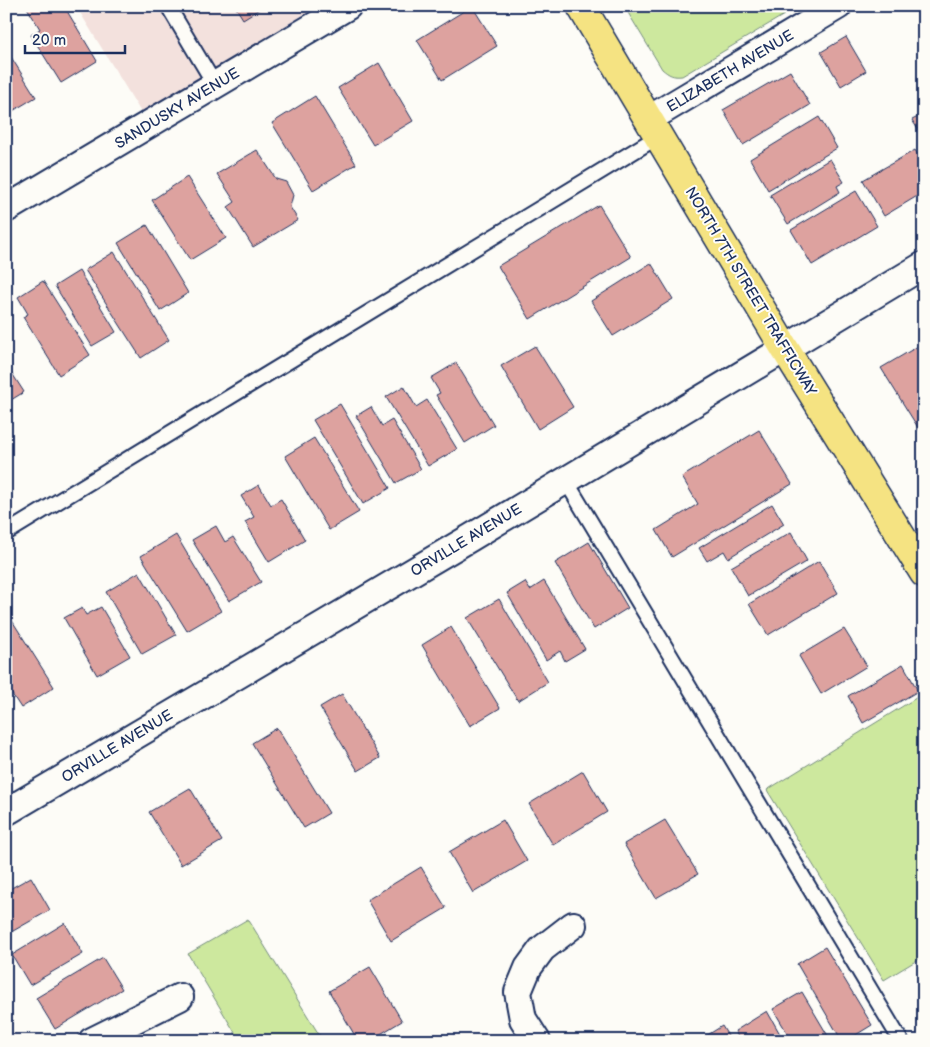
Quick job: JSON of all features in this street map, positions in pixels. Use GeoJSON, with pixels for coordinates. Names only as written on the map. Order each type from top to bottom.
{"type":"FeatureCollection","features":[{"type":"Feature","properties":{"kind":"main road","name":"NORTH 7TH STREET TRAFFICWAY"},"geometry":{"type":"LineString","coordinates":[[581,6],[785,349],[924,573]]}},
{"type":"Feature","properties":{"kind":"street","name":"SANDUSKY AVENUE"},"geometry":{"type":"LineString","coordinates":[[6,209],[348,6]]}},
{"type":"Feature","properties":{"kind":"street","name":"ELIZABETH AVENUE"},"geometry":{"type":"LineString","coordinates":[[654,128],[838,6]]}},
{"type":"Feature","properties":{"kind":"street","name":"ORVILLE AVENUE"},"geometry":{"type":"LineString","coordinates":[[6,812],[566,481],[924,265]]}},
{"type":"Feature","properties":{"kind":"street"},"geometry":{"type":"LineString","coordinates":[[537,1041],[523,1019],[518,992],[528,968],[542,950],[573,924]]}},
{"type":"Feature","properties":{"kind":"street"},"geometry":{"type":"LineString","coordinates":[[92,1041],[180,997]]}},
{"type":"Feature","properties":{"kind":"lane"},"geometry":{"type":"LineString","coordinates":[[168,6],[216,85]]}},
{"type":"Feature","properties":{"kind":"lane"},"geometry":{"type":"LineString","coordinates":[[6,534],[654,128]]}},
{"type":"Feature","properties":{"kind":"lane"},"geometry":{"type":"LineString","coordinates":[[566,481],[901,1041]]}},
{"type":"Feature","properties":{"kind":"shaded area"},"geometry":{"type":"Polygon","coordinates":[[[76,6],[318,6],[142,114],[76,6]]]}},
{"type":"Feature","properties":{"kind":"green space"},"geometry":{"type":"Polygon","coordinates":[[[624,6],[778,6],[784,15],[682,76],[676,76],[662,69],[624,6]]]}},
{"type":"Feature","properties":{"kind":"green space"},"geometry":{"type":"Polygon","coordinates":[[[924,693],[924,956],[884,980],[767,790],[924,693]]]}},
{"type":"Feature","properties":{"kind":"green space"},"geometry":{"type":"Polygon","coordinates":[[[248,919],[323,1041],[240,1041],[188,954],[248,919]]]}},
{"type":"Feature","properties":{"kind":"building"},"geometry":{"type":"Polygon","coordinates":[[[26,6],[64,6],[97,61],[61,83],[31,35],[40,29],[26,6]]]}},
{"type":"Feature","properties":{"kind":"building"},"geometry":{"type":"Polygon","coordinates":[[[235,6],[264,6],[243,19],[235,6]]]}},
{"type":"Feature","properties":{"kind":"building"},"geometry":{"type":"Polygon","coordinates":[[[472,6],[497,46],[442,80],[417,40],[472,6]]]}},
{"type":"Feature","properties":{"kind":"building"},"geometry":{"type":"Polygon","coordinates":[[[846,37],[866,71],[841,86],[821,52],[846,37]]]}},
{"type":"Feature","properties":{"kind":"building"},"geometry":{"type":"Polygon","coordinates":[[[6,49],[36,97],[6,115],[6,49]]]}},
{"type":"Feature","properties":{"kind":"building"},"geometry":{"type":"Polygon","coordinates":[[[379,63],[413,121],[373,145],[338,88],[379,63]]]}},
{"type":"Feature","properties":{"kind":"building"},"geometry":{"type":"Polygon","coordinates":[[[790,71],[810,105],[743,145],[723,110],[790,71]]]}},
{"type":"Feature","properties":{"kind":"building"},"geometry":{"type":"Polygon","coordinates":[[[315,96],[356,164],[313,190],[272,123],[315,96]]]}},
{"type":"Feature","properties":{"kind":"building"},"geometry":{"type":"Polygon","coordinates":[[[924,114],[924,139],[912,120],[924,114]]]}},
{"type":"Feature","properties":{"kind":"building"},"geometry":{"type":"Polygon","coordinates":[[[819,117],[837,148],[768,190],[750,159],[819,117]]]}},
{"type":"Feature","properties":{"kind":"building"},"geometry":{"type":"Polygon","coordinates":[[[257,150],[276,179],[286,182],[293,195],[290,207],[298,220],[253,247],[228,207],[235,202],[217,174],[257,150]]]}},
{"type":"Feature","properties":{"kind":"building"},"geometry":{"type":"Polygon","coordinates":[[[915,150],[924,164],[924,192],[884,216],[863,180],[915,150]]]}},
{"type":"Feature","properties":{"kind":"building"},"geometry":{"type":"Polygon","coordinates":[[[830,159],[844,182],[837,186],[840,192],[788,224],[770,195],[830,159]]]}},
{"type":"Feature","properties":{"kind":"building"},"geometry":{"type":"Polygon","coordinates":[[[187,177],[226,238],[190,260],[152,200],[187,177]]]}},
{"type":"Feature","properties":{"kind":"building"},"geometry":{"type":"Polygon","coordinates":[[[856,191],[877,226],[812,265],[791,230],[856,191]]]}},
{"type":"Feature","properties":{"kind":"building"},"geometry":{"type":"Polygon","coordinates":[[[599,205],[631,257],[530,319],[498,266],[599,205]]]}},
{"type":"Feature","properties":{"kind":"building"},"geometry":{"type":"Polygon","coordinates":[[[147,225],[188,293],[160,311],[118,243],[147,225]]]}},
{"type":"Feature","properties":{"kind":"building"},"geometry":{"type":"Polygon","coordinates":[[[114,252],[169,340],[141,358],[85,270],[114,252]]]}},
{"type":"Feature","properties":{"kind":"building"},"geometry":{"type":"Polygon","coordinates":[[[651,263],[673,299],[613,336],[591,301],[651,263]]]}},
{"type":"Feature","properties":{"kind":"building"},"geometry":{"type":"Polygon","coordinates":[[[79,271],[116,332],[92,346],[55,286],[79,271]]]}},
{"type":"Feature","properties":{"kind":"building"},"geometry":{"type":"Polygon","coordinates":[[[43,281],[90,355],[59,375],[23,317],[28,314],[18,297],[43,281]]]}},
{"type":"Feature","properties":{"kind":"building"},"geometry":{"type":"Polygon","coordinates":[[[920,345],[924,350],[924,433],[922,434],[881,368],[920,345]]]}},
{"type":"Feature","properties":{"kind":"building"},"geometry":{"type":"Polygon","coordinates":[[[535,346],[573,407],[538,429],[501,366],[535,346]]]}},
{"type":"Feature","properties":{"kind":"building"},"geometry":{"type":"Polygon","coordinates":[[[456,363],[494,425],[465,443],[436,395],[440,393],[431,378],[456,363]]]}},
{"type":"Feature","properties":{"kind":"building"},"geometry":{"type":"Polygon","coordinates":[[[6,364],[24,392],[6,403],[6,364]]]}},
{"type":"Feature","properties":{"kind":"building"},"geometry":{"type":"Polygon","coordinates":[[[404,386],[416,407],[427,400],[457,449],[428,466],[386,397],[404,386]]]}},
{"type":"Feature","properties":{"kind":"building"},"geometry":{"type":"Polygon","coordinates":[[[340,404],[390,488],[363,504],[313,420],[340,404]]]}},
{"type":"Feature","properties":{"kind":"building"},"geometry":{"type":"Polygon","coordinates":[[[371,407],[382,426],[392,420],[421,469],[396,483],[356,416],[371,407]]]}},
{"type":"Feature","properties":{"kind":"building"},"geometry":{"type":"Polygon","coordinates":[[[759,430],[792,484],[672,557],[656,530],[698,504],[682,477],[759,430]]]}},
{"type":"Feature","properties":{"kind":"building"},"geometry":{"type":"Polygon","coordinates":[[[314,438],[359,512],[329,530],[285,456],[314,438]]]}},
{"type":"Feature","properties":{"kind":"building"},"geometry":{"type":"Polygon","coordinates":[[[259,485],[271,505],[281,499],[305,540],[269,562],[245,522],[254,517],[241,496],[259,485]]]}},
{"type":"Feature","properties":{"kind":"building"},"geometry":{"type":"Polygon","coordinates":[[[772,504],[784,524],[728,558],[724,551],[707,561],[699,548],[772,504]]]}},
{"type":"Feature","properties":{"kind":"building"},"geometry":{"type":"Polygon","coordinates":[[[216,526],[225,542],[233,537],[261,582],[229,601],[192,540],[216,526]]]}},
{"type":"Feature","properties":{"kind":"building"},"geometry":{"type":"Polygon","coordinates":[[[791,532],[807,561],[748,596],[731,567],[791,532]]]}},
{"type":"Feature","properties":{"kind":"building"},"geometry":{"type":"Polygon","coordinates":[[[176,535],[221,611],[187,631],[141,556],[176,535]]]}},
{"type":"Feature","properties":{"kind":"building"},"geometry":{"type":"Polygon","coordinates":[[[589,542],[628,608],[594,629],[555,563],[589,542]]]}},
{"type":"Feature","properties":{"kind":"building"},"geometry":{"type":"Polygon","coordinates":[[[819,561],[838,593],[768,635],[749,604],[819,561]]]}},
{"type":"Feature","properties":{"kind":"building"},"geometry":{"type":"Polygon","coordinates":[[[139,572],[176,635],[142,654],[106,592],[139,572]]]}},
{"type":"Feature","properties":{"kind":"building"},"geometry":{"type":"Polygon","coordinates":[[[544,581],[585,649],[565,661],[560,651],[546,660],[507,593],[525,582],[530,590],[544,581]]]}},
{"type":"Feature","properties":{"kind":"building"},"geometry":{"type":"Polygon","coordinates":[[[499,599],[548,682],[518,701],[467,618],[499,599]]]}},
{"type":"Feature","properties":{"kind":"building"},"geometry":{"type":"Polygon","coordinates":[[[101,607],[130,656],[97,675],[64,618],[82,608],[86,615],[101,607]]]}},
{"type":"Feature","properties":{"kind":"building"},"geometry":{"type":"Polygon","coordinates":[[[6,611],[54,687],[21,708],[6,685],[6,611]]]}},
{"type":"Feature","properties":{"kind":"building"},"geometry":{"type":"Polygon","coordinates":[[[451,627],[500,708],[470,726],[422,645],[451,627]]]}},
{"type":"Feature","properties":{"kind":"building"},"geometry":{"type":"Polygon","coordinates":[[[844,629],[867,666],[821,694],[799,656],[844,629]]]}},
{"type":"Feature","properties":{"kind":"building"},"geometry":{"type":"Polygon","coordinates":[[[903,664],[918,691],[863,723],[848,696],[903,664]]]}},
{"type":"Feature","properties":{"kind":"building"},"geometry":{"type":"Polygon","coordinates":[[[342,694],[380,758],[358,771],[320,707],[342,694]]]}},
{"type":"Feature","properties":{"kind":"building"},"geometry":{"type":"Polygon","coordinates":[[[277,728],[329,813],[304,828],[252,743],[277,728]]]}},
{"type":"Feature","properties":{"kind":"building"},"geometry":{"type":"Polygon","coordinates":[[[583,771],[607,812],[553,845],[529,804],[583,771]]]}},
{"type":"Feature","properties":{"kind":"building"},"geometry":{"type":"Polygon","coordinates":[[[190,788],[222,841],[181,865],[149,812],[190,788]]]}},
{"type":"Feature","properties":{"kind":"building"},"geometry":{"type":"Polygon","coordinates":[[[503,820],[527,861],[473,893],[449,852],[503,820]]]}},
{"type":"Feature","properties":{"kind":"building"},"geometry":{"type":"Polygon","coordinates":[[[665,820],[698,874],[656,898],[624,844],[665,820]]]}},
{"type":"Feature","properties":{"kind":"building"},"geometry":{"type":"Polygon","coordinates":[[[421,867],[446,908],[391,941],[367,900],[421,867]]]}},
{"type":"Feature","properties":{"kind":"building"},"geometry":{"type":"Polygon","coordinates":[[[31,877],[50,910],[6,935],[6,891],[31,877]]]}},
{"type":"Feature","properties":{"kind":"building"},"geometry":{"type":"Polygon","coordinates":[[[65,923],[83,954],[30,985],[12,955],[65,923]]]}},
{"type":"Feature","properties":{"kind":"building"},"geometry":{"type":"Polygon","coordinates":[[[825,947],[872,1025],[846,1041],[842,1041],[797,964],[825,947]]]}},
{"type":"Feature","properties":{"kind":"building"},"geometry":{"type":"Polygon","coordinates":[[[103,958],[122,989],[55,1029],[36,998],[103,958]]]}},
{"type":"Feature","properties":{"kind":"building"},"geometry":{"type":"Polygon","coordinates":[[[370,967],[402,1021],[369,1041],[358,1041],[329,991],[370,967]]]}},
{"type":"Feature","properties":{"kind":"building"},"geometry":{"type":"Polygon","coordinates":[[[802,992],[831,1041],[792,1041],[773,1009],[802,992]]]}},
{"type":"Feature","properties":{"kind":"building"},"geometry":{"type":"Polygon","coordinates":[[[767,1011],[784,1041],[740,1041],[735,1031],[767,1011]]]}},
{"type":"Feature","properties":{"kind":"building"},"geometry":{"type":"Polygon","coordinates":[[[722,1026],[731,1041],[698,1041],[722,1026]]]}}]}
